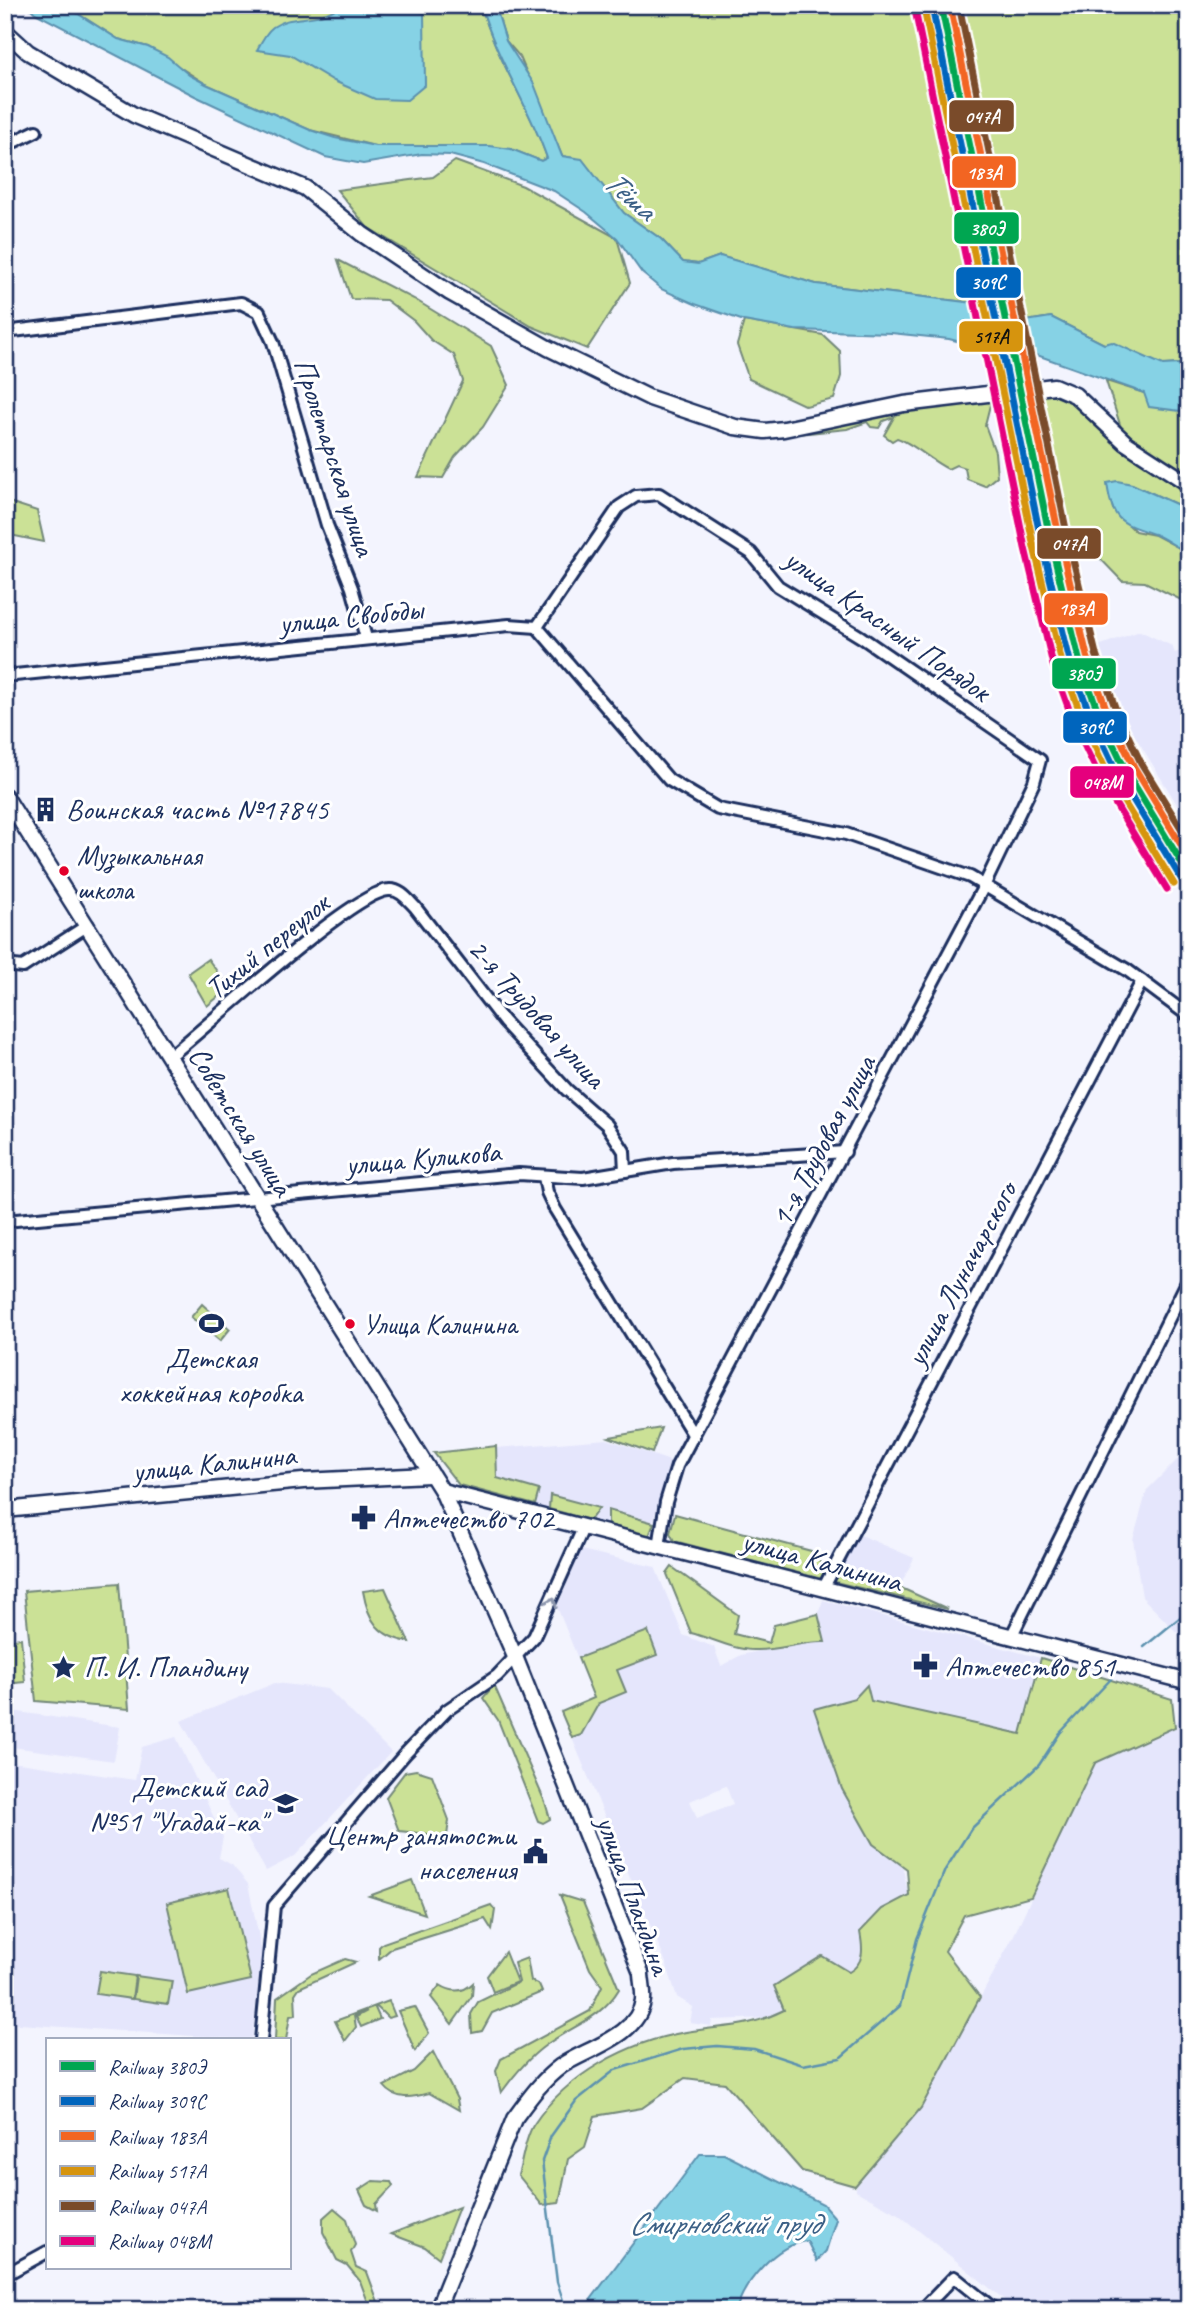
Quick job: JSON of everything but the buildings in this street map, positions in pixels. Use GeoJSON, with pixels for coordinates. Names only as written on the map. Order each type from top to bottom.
{"type":"FeatureCollection","features":[{"type":"Feature","properties":{"kind":"street"},"geometry":{"type":"LineString","coordinates":[[5,31],[28,52],[134,116],[305,188],[325,201],[362,234],[450,293],[548,348],[662,402],[735,427],[765,431],[904,404],[1054,386],[1075,395],[1126,443],[1189,484]]}},
{"type":"Feature","properties":{"kind":"street"},"geometry":{"type":"LineString","coordinates":[[5,146],[36,131]]}},
{"type":"Feature","properties":{"kind":"street","name":"Пролетарская улица"},"geometry":{"type":"LineString","coordinates":[[5,332],[242,303],[259,312],[273,342],[327,525],[352,588],[366,638]]}},
{"type":"Feature","properties":{"kind":"street","name":"улица Красный Порядок"},"geometry":{"type":"LineString","coordinates":[[537,627],[619,507],[636,496],[659,494],[751,553],[778,586],[862,637],[1040,760]]}},
{"type":"Feature","properties":{"kind":"street","name":"улица Свободы"},"geometry":{"type":"LineString","coordinates":[[5,676],[366,638],[509,625],[537,627]]}},
{"type":"Feature","properties":{"kind":"street"},"geometry":{"type":"LineString","coordinates":[[537,627],[669,780],[718,809],[846,834],[970,877],[1142,981],[1189,1016]]}},
{"type":"Feature","properties":{"kind":"street","name":"1-я Трудовая улица"},"geometry":{"type":"LineString","coordinates":[[659,1547],[666,1502],[677,1466],[984,886],[1034,782],[1040,760]]}},
{"type":"Feature","properties":{"kind":"street","name":"Советская улица"},"geometry":{"type":"LineString","coordinates":[[5,796],[170,1056],[429,1475],[442,1491]]}},
{"type":"Feature","properties":{"kind":"street","name":"Тихий переулок"},"geometry":{"type":"LineString","coordinates":[[170,1056],[333,921],[371,896],[390,889],[400,893]]}},
{"type":"Feature","properties":{"kind":"street","name":"2-я Трудовая улица"},"geometry":{"type":"LineString","coordinates":[[400,893],[415,907],[505,1022],[567,1090],[607,1125],[624,1151],[625,1171]]}},
{"type":"Feature","properties":{"kind":"street"},"geometry":{"type":"LineString","coordinates":[[5,965],[23,967],[88,925]]}},
{"type":"Feature","properties":{"kind":"street","name":"улица Луначарского"},"geometry":{"type":"LineString","coordinates":[[823,1589],[1142,981]]}},
{"type":"Feature","properties":{"kind":"street","name":"улица Куликова"},"geometry":{"type":"LineString","coordinates":[[5,1221],[519,1174],[583,1178],[673,1163],[845,1152]]}},
{"type":"Feature","properties":{"kind":"street"},"geometry":{"type":"LineString","coordinates":[[544,1177],[555,1209],[694,1436]]}},
{"type":"Feature","properties":{"kind":"street"},"geometry":{"type":"LineString","coordinates":[[1011,1637],[1189,1278]]}},
{"type":"Feature","properties":{"kind":"street","name":"улица Калинина"},"geometry":{"type":"LineString","coordinates":[[5,1510],[303,1481],[429,1475]]}},
{"type":"Feature","properties":{"kind":"street","name":"улица Калинина"},"geometry":{"type":"LineString","coordinates":[[442,1491],[1189,1682]]}},
{"type":"Feature","properties":{"kind":"street","name":"улица Пландина"},"geometry":{"type":"LineString","coordinates":[[437,2310],[514,2119],[533,2092],[560,2067],[619,2033],[636,2020],[643,1999],[640,1973],[516,1659],[442,1491]]}},
{"type":"Feature","properties":{"kind":"street"},"geometry":{"type":"LineString","coordinates":[[261,2038],[274,1906],[405,1754],[447,1710],[497,1676],[516,1659],[544,1620],[584,1526]]}},
{"type":"Feature","properties":{"kind":"street"},"geometry":{"type":"LineString","coordinates":[[5,2276],[46,2253]]}},
{"type":"Feature","properties":{"kind":"street"},"geometry":{"type":"LineString","coordinates":[[922,2310],[954,2277],[995,2310]]}},
{"type":"Feature","properties":{"kind":"shaded area"},"geometry":{"type":"Polygon","coordinates":[[[1140,631],[1172,646],[1175,653],[1189,648],[1189,824],[1129,726],[1098,646],[1140,631]]]}},
{"type":"Feature","properties":{"kind":"shaded area"},"geometry":{"type":"Polygon","coordinates":[[[607,1439],[670,1461],[649,1536],[459,1485],[434,1453],[607,1439]]]}},
{"type":"Feature","properties":{"kind":"shaded area"},"geometry":{"type":"Polygon","coordinates":[[[1189,1448],[1189,1645],[1142,1597],[1133,1540],[1147,1490],[1189,1448]]]}},
{"type":"Feature","properties":{"kind":"shaded area"},"geometry":{"type":"Polygon","coordinates":[[[858,1534],[914,1558],[895,1596],[831,1581],[858,1534]]]}},
{"type":"Feature","properties":{"kind":"shaded area"},"geometry":{"type":"Polygon","coordinates":[[[581,1550],[655,1567],[683,1635],[714,1647],[721,1666],[741,1655],[806,1641],[825,1642],[818,1614],[823,1600],[1041,1658],[1021,1734],[855,1698],[814,1709],[842,1789],[873,1844],[902,1865],[909,1896],[882,1909],[856,1968],[767,2018],[712,2020],[711,2026],[690,2023],[693,2007],[677,1997],[666,1963],[561,1712],[594,1698],[557,1607],[581,1550]],[[726,1786],[690,1801],[697,1818],[733,1804],[726,1786]]]}},
{"type":"Feature","properties":{"kind":"shaded area","name":"Детский сад №51 \"Угадай-ка\""},"geometry":{"type":"Polygon","coordinates":[[[275,1683],[328,1689],[391,1752],[295,1856],[266,1871],[181,1721],[275,1683]]]}},
{"type":"Feature","properties":{"kind":"shaded area"},"geometry":{"type":"Polygon","coordinates":[[[1187,1704],[1189,2310],[1017,2310],[898,2214],[856,2191],[856,2187],[921,2108],[1013,1937],[1095,1763],[1174,1727],[1187,1704]]]}},
{"type":"Feature","properties":{"kind":"shaded area"},"geometry":{"type":"Polygon","coordinates":[[[5,1710],[120,1727],[114,1761],[5,1746],[5,1710]]]}},
{"type":"Feature","properties":{"kind":"shaded area"},"geometry":{"type":"Polygon","coordinates":[[[176,1737],[223,1837],[219,1858],[232,1865],[248,1884],[262,1952],[252,2038],[5,2023],[5,1761],[135,1780],[142,1747],[176,1737]]]}},
{"type":"Feature","properties":{"kind":"green space"},"geometry":{"type":"Polygon","coordinates":[[[64,5],[481,5],[495,44],[547,158],[541,161],[511,149],[375,146],[310,130],[206,84],[148,47],[118,39],[64,5]]]}},
{"type":"Feature","properties":{"kind":"green space"},"geometry":{"type":"Polygon","coordinates":[[[495,5],[1174,5],[1189,26],[1189,372],[1180,364],[1163,365],[1104,344],[1051,317],[1026,321],[974,303],[816,284],[720,256],[698,264],[683,262],[661,239],[624,213],[582,160],[562,156],[520,57],[506,41],[495,5]]]}},
{"type":"Feature","properties":{"kind":"green space"},"geometry":{"type":"Polygon","coordinates":[[[455,161],[523,186],[617,238],[630,283],[587,349],[531,326],[367,227],[337,190],[433,177],[455,161]]]}},
{"type":"Feature","properties":{"kind":"green space"},"geometry":{"type":"Polygon","coordinates":[[[338,260],[414,299],[491,346],[509,385],[483,427],[455,457],[443,478],[418,477],[463,381],[454,355],[431,340],[414,321],[386,300],[351,299],[338,260]]]}},
{"type":"Feature","properties":{"kind":"green space"},"geometry":{"type":"Polygon","coordinates":[[[744,321],[823,335],[840,351],[841,376],[834,399],[806,406],[749,379],[737,345],[744,321]]]}},
{"type":"Feature","properties":{"kind":"green space"},"geometry":{"type":"Polygon","coordinates":[[[1106,381],[1189,412],[1189,484],[1126,443],[1106,381]]]}},
{"type":"Feature","properties":{"kind":"green space"},"geometry":{"type":"Polygon","coordinates":[[[1043,390],[1068,397],[1189,489],[1189,510],[1132,484],[1107,483],[1113,509],[1135,531],[1155,535],[1189,553],[1189,604],[1145,582],[1122,581],[1095,553],[1066,537],[1061,490],[1050,462],[1051,438],[1046,419],[1038,412],[1038,393],[1043,390]]]}},
{"type":"Feature","properties":{"kind":"green space"},"geometry":{"type":"Polygon","coordinates":[[[992,397],[985,425],[995,452],[997,476],[985,486],[967,479],[965,468],[956,465],[948,469],[903,440],[897,438],[892,441],[884,435],[894,417],[883,421],[879,428],[871,427],[867,422],[847,429],[790,435],[787,432],[992,397]]]}},
{"type":"Feature","properties":{"kind":"green space"},"geometry":{"type":"Polygon","coordinates":[[[6,501],[37,511],[44,542],[5,534],[6,501]]]}},
{"type":"Feature","properties":{"kind":"green space"},"geometry":{"type":"Polygon","coordinates":[[[208,959],[229,988],[207,1006],[188,973],[208,959]]]}},
{"type":"Feature","properties":{"kind":"green space","name":"Детская хоккейная коробка"},"geometry":{"type":"Polygon","coordinates":[[[202,1304],[230,1329],[220,1341],[191,1317],[202,1304]]]}},
{"type":"Feature","properties":{"kind":"green space"},"geometry":{"type":"Polygon","coordinates":[[[661,1428],[652,1453],[609,1437],[661,1428]]]}},
{"type":"Feature","properties":{"kind":"green space"},"geometry":{"type":"Polygon","coordinates":[[[496,1446],[497,1478],[539,1490],[535,1505],[459,1485],[434,1453],[496,1446]]]}},
{"type":"Feature","properties":{"kind":"green space"},"geometry":{"type":"Polygon","coordinates":[[[550,1495],[599,1508],[590,1520],[549,1509],[550,1495]]]}},
{"type":"Feature","properties":{"kind":"green space"},"geometry":{"type":"Polygon","coordinates":[[[608,1510],[654,1523],[649,1536],[608,1525],[608,1510]]]}},
{"type":"Feature","properties":{"kind":"green space"},"geometry":{"type":"Polygon","coordinates":[[[675,1514],[811,1551],[826,1570],[822,1579],[674,1541],[670,1533],[675,1514]]]}},
{"type":"Feature","properties":{"kind":"green space"},"geometry":{"type":"Polygon","coordinates":[[[672,1567],[738,1615],[734,1634],[769,1643],[774,1625],[818,1614],[825,1642],[754,1650],[731,1646],[691,1633],[667,1574],[672,1567]]]}},
{"type":"Feature","properties":{"kind":"green space"},"geometry":{"type":"Polygon","coordinates":[[[839,1568],[899,1587],[948,1609],[831,1581],[839,1568]]]}},
{"type":"Feature","properties":{"kind":"green space"},"geometry":{"type":"Polygon","coordinates":[[[119,1583],[129,1709],[36,1701],[24,1591],[119,1583]]]}},
{"type":"Feature","properties":{"kind":"green space"},"geometry":{"type":"Polygon","coordinates":[[[385,1588],[409,1642],[383,1632],[368,1611],[363,1591],[385,1588]]]}},
{"type":"Feature","properties":{"kind":"green space"},"geometry":{"type":"Polygon","coordinates":[[[648,1631],[657,1655],[617,1670],[626,1692],[599,1703],[581,1735],[572,1738],[561,1712],[594,1698],[578,1658],[648,1631]]]}},
{"type":"Feature","properties":{"kind":"green space"},"geometry":{"type":"Polygon","coordinates":[[[21,1638],[25,1682],[5,1684],[5,1640],[21,1638]]]}},
{"type":"Feature","properties":{"kind":"green space"},"geometry":{"type":"Polygon","coordinates":[[[1041,1658],[1172,1699],[1175,1727],[1095,1763],[1031,1897],[964,1915],[945,1951],[980,1997],[921,2108],[855,2186],[802,2171],[725,2083],[685,2078],[642,2108],[595,2116],[585,2147],[568,2159],[559,2203],[542,2205],[518,2175],[531,2129],[564,2090],[601,2063],[642,2044],[686,2032],[747,2023],[784,2010],[774,1986],[822,1956],[849,1972],[860,1960],[860,1932],[882,1909],[909,1895],[907,1869],[873,1844],[842,1789],[814,1709],[855,1698],[867,1685],[871,1701],[1021,1734],[1041,1658]]]}},
{"type":"Feature","properties":{"kind":"green space"},"geometry":{"type":"Polygon","coordinates":[[[494,1685],[545,1802],[550,1819],[543,1823],[538,1821],[498,1720],[483,1698],[494,1685]]]}},
{"type":"Feature","properties":{"kind":"green space"},"geometry":{"type":"Polygon","coordinates":[[[416,1770],[432,1775],[449,1820],[447,1836],[399,1831],[386,1797],[405,1772],[416,1770]]]}},
{"type":"Feature","properties":{"kind":"green space"},"geometry":{"type":"Polygon","coordinates":[[[412,1880],[425,1914],[369,1896],[412,1880]]]}},
{"type":"Feature","properties":{"kind":"green space"},"geometry":{"type":"Polygon","coordinates":[[[229,1888],[251,1980],[188,1994],[167,1903],[229,1888]]]}},
{"type":"Feature","properties":{"kind":"green space"},"geometry":{"type":"Polygon","coordinates":[[[560,1895],[583,1902],[619,1989],[595,2014],[533,2055],[501,2093],[496,2071],[501,2059],[590,2011],[602,1986],[590,1969],[560,1895]]]}},
{"type":"Feature","properties":{"kind":"green space"},"geometry":{"type":"Polygon","coordinates":[[[491,1905],[495,1910],[492,1930],[485,1919],[392,1948],[379,1959],[379,1947],[383,1943],[491,1905]]]}},
{"type":"Feature","properties":{"kind":"green space"},"geometry":{"type":"Polygon","coordinates":[[[505,1952],[517,1982],[493,1992],[487,1976],[505,1952]]]}},
{"type":"Feature","properties":{"kind":"green space"},"geometry":{"type":"Polygon","coordinates":[[[527,1958],[531,1981],[539,1985],[542,1992],[492,2013],[482,2031],[472,2033],[471,2014],[478,2002],[519,1982],[514,1963],[527,1958]]]}},
{"type":"Feature","properties":{"kind":"green space"},"geometry":{"type":"Polygon","coordinates":[[[345,1959],[356,1962],[299,1988],[295,1994],[296,2015],[290,2016],[286,2038],[275,2038],[277,1998],[311,1974],[345,1959]]]}},
{"type":"Feature","properties":{"kind":"green space"},"geometry":{"type":"Polygon","coordinates":[[[100,1971],[135,1976],[132,1999],[96,1994],[100,1971]]]}},
{"type":"Feature","properties":{"kind":"green space"},"geometry":{"type":"Polygon","coordinates":[[[136,1976],[172,1981],[168,2004],[133,1999],[136,1976]]]}},
{"type":"Feature","properties":{"kind":"green space"},"geometry":{"type":"Polygon","coordinates":[[[473,1983],[472,1996],[452,2024],[431,1997],[440,1985],[457,1990],[465,1989],[473,1983]]]}},
{"type":"Feature","properties":{"kind":"green space"},"geometry":{"type":"Polygon","coordinates":[[[389,2001],[395,2016],[388,2018],[377,2007],[375,2008],[380,2019],[361,2027],[356,2017],[367,2011],[354,2016],[356,2027],[345,2041],[335,2021],[389,2001]]]}},
{"type":"Feature","properties":{"kind":"green space"},"geometry":{"type":"Polygon","coordinates":[[[415,2007],[429,2033],[415,2051],[398,2011],[415,2007]]]}},
{"type":"Feature","properties":{"kind":"green space"},"geometry":{"type":"Polygon","coordinates":[[[433,2052],[457,2099],[459,2110],[429,2093],[405,2097],[394,2094],[384,2086],[414,2071],[433,2052]]]}},
{"type":"Feature","properties":{"kind":"green space"},"geometry":{"type":"Polygon","coordinates":[[[373,2181],[391,2182],[393,2186],[376,2204],[377,2211],[366,2205],[359,2190],[373,2181]]]}},
{"type":"Feature","properties":{"kind":"green space"},"geometry":{"type":"Polygon","coordinates":[[[459,2207],[439,2258],[425,2247],[391,2234],[459,2207]]]}},
{"type":"Feature","properties":{"kind":"green space"},"geometry":{"type":"Polygon","coordinates":[[[334,2208],[347,2219],[355,2245],[351,2252],[356,2267],[367,2272],[381,2310],[371,2310],[360,2281],[347,2265],[337,2260],[323,2232],[323,2218],[334,2208]]]}},
{"type":"Feature","properties":{"kind":"water"},"geometry":{"type":"Polygon","coordinates":[[[27,5],[64,5],[118,39],[148,47],[168,57],[189,75],[206,84],[310,130],[335,138],[375,146],[490,146],[511,149],[541,161],[547,158],[540,138],[495,44],[481,5],[495,5],[506,41],[534,84],[562,156],[582,159],[624,213],[661,239],[683,262],[698,264],[720,256],[816,284],[974,303],[1026,321],[1051,317],[1104,344],[1112,342],[1163,365],[1180,364],[1189,372],[1189,412],[1149,407],[1144,393],[1020,349],[988,349],[949,339],[891,333],[795,330],[744,321],[695,304],[661,289],[642,273],[617,238],[586,212],[554,191],[484,164],[450,155],[422,154],[363,164],[325,157],[195,96],[35,13],[27,5]]]}},
{"type":"Feature","properties":{"kind":"water"},"geometry":{"type":"Polygon","coordinates":[[[341,5],[367,5],[378,13],[409,9],[424,13],[425,85],[407,100],[375,99],[334,81],[290,55],[257,50],[268,32],[280,23],[314,17],[341,5]]]}},
{"type":"Feature","properties":{"kind":"water"},"geometry":{"type":"Polygon","coordinates":[[[1117,481],[1132,484],[1189,510],[1189,553],[1120,519],[1112,506],[1107,483],[1117,481]]]}},
{"type":"Feature","properties":{"kind":"water","name":"Смирновский пруд"},"geometry":{"type":"Polygon","coordinates":[[[700,2154],[724,2154],[823,2204],[836,2219],[826,2251],[817,2261],[807,2241],[784,2249],[754,2276],[736,2310],[583,2310],[700,2154]]]}},
{"type":"Feature","properties":{"kind":"waterway"},"geometry":{"type":"LineString","coordinates":[[1144,1647],[1189,1610]]}},
{"type":"Feature","properties":{"kind":"waterway"},"geometry":{"type":"LineString","coordinates":[[566,2310],[557,2282],[542,2161],[551,2136],[576,2101],[615,2070],[683,2049],[717,2046],[754,2049],[803,2065],[840,2058],[900,2006],[917,1939],[945,1870],[971,1829],[1039,1765],[1060,1733],[1111,1679]]}},
{"type":"Feature","properties":{"kind":"rail line","name":"380Э"},"geometry":{"type":"LineString","coordinates":[[941,5],[1051,543],[1079,659],[1100,717],[1126,771],[1189,875]]}},
{"type":"Feature","properties":{"kind":"rail line","name":"183А"},"geometry":{"type":"LineString","coordinates":[[950,5],[1060,541],[1087,656],[1108,714],[1134,767],[1189,858]]}},
{"type":"Feature","properties":{"kind":"rail line","name":"047А"},"geometry":{"type":"LineString","coordinates":[[959,5],[1068,539],[1096,654],[1116,710],[1141,763],[1189,841]]}},
{"type":"Feature","properties":{"kind":"rail line","name":"309С"},"geometry":{"type":"LineString","coordinates":[[932,7],[1042,545],[1070,661],[1092,720],[1118,775],[1182,880]]}},
{"type":"Feature","properties":{"kind":"rail line","name":"517А"},"geometry":{"type":"LineString","coordinates":[[924,9],[1034,547],[1062,663],[1084,723],[1110,779],[1174,884]]}},
{"type":"Feature","properties":{"kind":"rail line","name":"048М"},"geometry":{"type":"LineString","coordinates":[[915,10],[1025,548],[1053,665],[1075,726],[1102,782],[1167,889]]}},
{"type":"Feature","properties":{"kind":"place","name":"Воинская часть №17845"},"geometry":{"type":"Point","coordinates":[46,809]}},
{"type":"Feature","properties":{"kind":"place","name":"Музыкальная школа"},"geometry":{"type":"Point","coordinates":[64,871]}},
{"type":"Feature","properties":{"kind":"place","name":"Детская хоккейная коробка"},"geometry":{"type":"Point","coordinates":[211,1323]}},
{"type":"Feature","properties":{"kind":"place","name":"Улица Калинина"},"geometry":{"type":"Point","coordinates":[350,1324]}},
{"type":"Feature","properties":{"kind":"place","name":"Аптечество 702"},"geometry":{"type":"Point","coordinates":[363,1518]}},
{"type":"Feature","properties":{"kind":"place","name":"Аптечество 851"},"geometry":{"type":"Point","coordinates":[925,1666]}},
{"type":"Feature","properties":{"kind":"place","name":"П. И. Пландину"},"geometry":{"type":"Point","coordinates":[64,1667]}},
{"type":"Feature","properties":{"kind":"place","name":"Детский сад №51 \"Угадай-ка\""},"geometry":{"type":"Point","coordinates":[286,1804]}},
{"type":"Feature","properties":{"kind":"place","name":"Центр занятости населения"},"geometry":{"type":"Point","coordinates":[536,1852]}},
{"type":"Feature","properties":{"kind":"water label","name":"Тёша"},"geometry":{"type":"Point","coordinates":[630,195]}}]}
